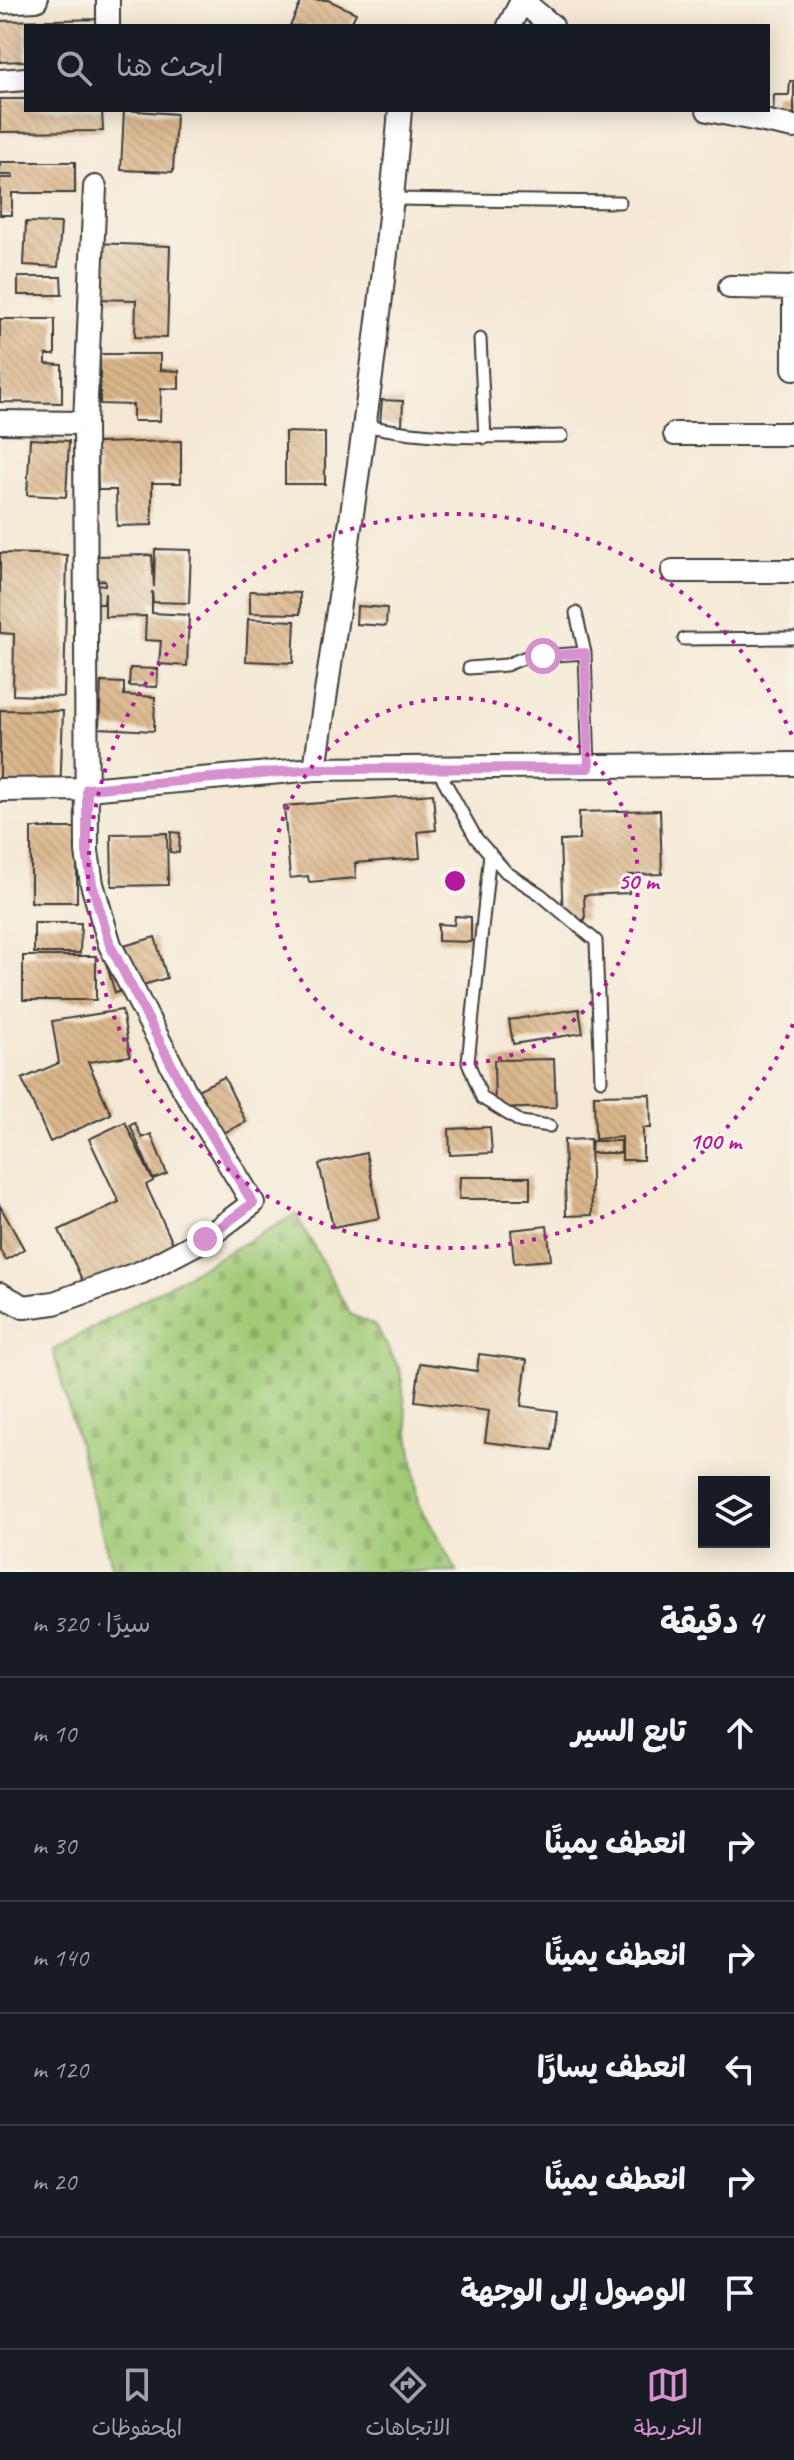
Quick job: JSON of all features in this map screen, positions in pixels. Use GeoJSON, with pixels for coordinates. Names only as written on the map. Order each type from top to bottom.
{"type":"FeatureCollection","features":[{"type":"Feature","properties":{"kind":"street"},"geometry":{"type":"LineString","coordinates":[[0,2],[36,0]]}},
{"type":"Feature","properties":{"kind":"street"},"geometry":{"type":"LineString","coordinates":[[108,0],[108,24]]}},
{"type":"Feature","properties":{"kind":"street"},"geometry":{"type":"LineString","coordinates":[[510,24],[522,1],[550,24]]}},
{"type":"Feature","properties":{"kind":"street"},"geometry":{"type":"LineString","coordinates":[[0,81],[24,79]]}},
{"type":"Feature","properties":{"kind":"street"},"geometry":{"type":"LineString","coordinates":[[315,769],[364,425],[393,199],[400,112]]}},
{"type":"Feature","properties":{"kind":"street"},"geometry":{"type":"LineString","coordinates":[[718,112],[794,127]]}},
{"type":"Feature","properties":{"kind":"street"},"geometry":{"type":"LineString","coordinates":[[0,1294],[24,1307],[54,1303],[142,1272],[205,1239],[253,1203],[185,1091],[110,945],[92,884],[87,852],[85,423],[95,187]]}},
{"type":"Feature","properties":{"kind":"street"},"geometry":{"type":"LineString","coordinates":[[730,287],[794,288],[794,368]]}},
{"type":"Feature","properties":{"kind":"street"},"geometry":{"type":"LineString","coordinates":[[0,422],[85,423]]}},
{"type":"Feature","properties":{"kind":"street"},"geometry":{"type":"LineString","coordinates":[[675,434],[794,434]]}},
{"type":"Feature","properties":{"kind":"street"},"geometry":{"type":"LineString","coordinates":[[673,571],[794,571]]}},
{"type":"Feature","properties":{"kind":"street"},"geometry":{"type":"LineString","coordinates":[[0,790],[87,789],[315,769],[794,764]]}},
{"type":"Feature","properties":{"kind":"lane"},"geometry":{"type":"LineString","coordinates":[[393,199],[620,202]]}},
{"type":"Feature","properties":{"kind":"lane"},"geometry":{"type":"LineString","coordinates":[[480,339],[485,438]]}},
{"type":"Feature","properties":{"kind":"lane"},"geometry":{"type":"LineString","coordinates":[[364,425],[392,431],[485,438],[562,436]]}},
{"type":"Feature","properties":{"kind":"lane"},"geometry":{"type":"LineString","coordinates":[[576,613],[585,653],[589,768]]}},
{"type":"Feature","properties":{"kind":"lane"},"geometry":{"type":"LineString","coordinates":[[684,639],[794,638]]}},
{"type":"Feature","properties":{"kind":"lane"},"geometry":{"type":"LineString","coordinates":[[469,668],[506,665],[526,657],[585,653]]}},
{"type":"Feature","properties":{"kind":"lane"},"geometry":{"type":"LineString","coordinates":[[437,768],[476,838],[506,872],[540,894],[596,941],[601,1080]]}},
{"type":"Feature","properties":{"kind":"lane"},"geometry":{"type":"LineString","coordinates":[[490,853],[468,1062],[482,1098],[521,1122],[550,1126]]}},
{"type":"Feature","properties":{"kind":"green space"},"geometry":{"type":"Polygon","coordinates":[[[296,1214],[350,1314],[376,1326],[400,1370],[419,1504],[457,1572],[113,1572],[53,1350],[296,1214]]]}},
{"type":"Feature","properties":{"kind":"building"},"geometry":{"type":"Polygon","coordinates":[[[302,0],[328,0],[356,13],[351,24],[291,24],[302,0]]]}},
{"type":"Feature","properties":{"kind":"building"},"geometry":{"type":"Polygon","coordinates":[[[110,19],[110,24],[24,24],[24,61],[0,62],[0,21],[110,19]]]}},
{"type":"Feature","properties":{"kind":"building"},"geometry":{"type":"Polygon","coordinates":[[[790,81],[794,81],[794,114],[773,113],[774,95],[789,95],[790,81]]]}},
{"type":"Feature","properties":{"kind":"building"},"geometry":{"type":"Polygon","coordinates":[[[0,99],[24,99],[24,112],[102,112],[103,131],[0,132],[0,99]]]}},
{"type":"Feature","properties":{"kind":"building"},"geometry":{"type":"Polygon","coordinates":[[[124,112],[176,114],[173,172],[121,170],[124,112]]]}},
{"type":"Feature","properties":{"kind":"building"},"geometry":{"type":"Polygon","coordinates":[[[0,162],[75,162],[75,193],[12,193],[12,215],[0,215],[0,178],[13,178],[13,175],[0,175],[0,162]]]}},
{"type":"Feature","properties":{"kind":"building"},"geometry":{"type":"Polygon","coordinates":[[[26,222],[61,223],[58,267],[24,265],[26,222]]]}},
{"type":"Feature","properties":{"kind":"building"},"geometry":{"type":"Polygon","coordinates":[[[94,243],[170,246],[167,338],[135,337],[136,300],[92,299],[94,243]]]}},
{"type":"Feature","properties":{"kind":"building"},"geometry":{"type":"Polygon","coordinates":[[[18,277],[61,277],[62,295],[18,295],[18,277]]]}},
{"type":"Feature","properties":{"kind":"building"},"geometry":{"type":"Polygon","coordinates":[[[0,319],[55,319],[55,355],[46,355],[46,364],[62,365],[62,403],[0,402],[0,319]]]}},
{"type":"Feature","properties":{"kind":"building"},"geometry":{"type":"Polygon","coordinates":[[[100,354],[160,354],[160,370],[179,371],[179,389],[161,388],[160,421],[133,421],[133,405],[100,404],[100,354]]]}},
{"type":"Feature","properties":{"kind":"building"},"geometry":{"type":"Polygon","coordinates":[[[382,400],[403,401],[402,425],[380,424],[382,400]]]}},
{"type":"Feature","properties":{"kind":"building"},"geometry":{"type":"Polygon","coordinates":[[[285,432],[325,433],[325,484],[285,484],[285,432]]]}},
{"type":"Feature","properties":{"kind":"building"},"geometry":{"type":"Polygon","coordinates":[[[30,439],[69,441],[66,497],[27,495],[30,439]]]}},
{"type":"Feature","properties":{"kind":"building"},"geometry":{"type":"Polygon","coordinates":[[[181,441],[181,483],[152,483],[152,525],[117,526],[116,490],[98,490],[97,443],[181,441]]]}},
{"type":"Feature","properties":{"kind":"building"},"geometry":{"type":"Polygon","coordinates":[[[155,549],[191,550],[189,603],[153,602],[152,591],[152,613],[189,615],[187,666],[159,664],[161,641],[145,640],[146,616],[105,617],[105,593],[104,604],[94,604],[95,584],[105,585],[105,580],[94,581],[94,556],[152,555],[154,587],[155,549]]]}},
{"type":"Feature","properties":{"kind":"building"},"geometry":{"type":"Polygon","coordinates":[[[0,553],[67,555],[64,697],[13,695],[14,634],[0,633],[0,553]]]}},
{"type":"Feature","properties":{"kind":"building"},"geometry":{"type":"Polygon","coordinates":[[[250,591],[300,593],[300,614],[250,613],[250,591]]]}},
{"type":"Feature","properties":{"kind":"building"},"geometry":{"type":"Polygon","coordinates":[[[357,606],[387,608],[386,626],[356,624],[357,606]]]}},
{"type":"Feature","properties":{"kind":"building"},"geometry":{"type":"Polygon","coordinates":[[[248,619],[295,621],[293,663],[246,661],[248,619]]]}},
{"type":"Feature","properties":{"kind":"building"},"geometry":{"type":"Polygon","coordinates":[[[130,668],[158,669],[157,687],[129,686],[130,668]]]}},
{"type":"Feature","properties":{"kind":"building"},"geometry":{"type":"Polygon","coordinates":[[[101,682],[124,683],[124,695],[155,697],[154,731],[99,728],[101,682]]]}},
{"type":"Feature","properties":{"kind":"building"},"geometry":{"type":"Polygon","coordinates":[[[0,710],[63,711],[60,797],[0,796],[0,710]]]}},
{"type":"Feature","properties":{"kind":"building"},"geometry":{"type":"Polygon","coordinates":[[[433,794],[436,830],[418,832],[420,858],[355,863],[356,878],[309,882],[308,876],[290,878],[284,806],[433,794]]]}},
{"type":"Feature","properties":{"kind":"building"},"geometry":{"type":"Polygon","coordinates":[[[660,810],[662,874],[629,875],[629,893],[584,895],[585,920],[563,920],[560,841],[579,840],[579,812],[660,810]]]}},
{"type":"Feature","properties":{"kind":"building"},"geometry":{"type":"Polygon","coordinates":[[[31,828],[77,828],[77,902],[31,902],[31,828]]]}},
{"type":"Feature","properties":{"kind":"building"},"geometry":{"type":"Polygon","coordinates":[[[171,832],[180,833],[179,853],[170,852],[171,832]]]}},
{"type":"Feature","properties":{"kind":"building"},"geometry":{"type":"Polygon","coordinates":[[[167,833],[168,885],[112,886],[111,834],[167,833]]]}},
{"type":"Feature","properties":{"kind":"building"},"geometry":{"type":"Polygon","coordinates":[[[455,916],[471,917],[471,942],[438,941],[438,924],[454,925],[455,916]]]}},
{"type":"Feature","properties":{"kind":"building"},"geometry":{"type":"Polygon","coordinates":[[[34,923],[81,923],[80,953],[34,953],[34,923]]]}},
{"type":"Feature","properties":{"kind":"building"},"geometry":{"type":"Polygon","coordinates":[[[155,937],[167,978],[115,993],[103,952],[155,937]]]}},
{"type":"Feature","properties":{"kind":"building"},"geometry":{"type":"Polygon","coordinates":[[[23,956],[96,956],[96,1000],[23,1000],[23,956]]]}},
{"type":"Feature","properties":{"kind":"building"},"geometry":{"type":"Polygon","coordinates":[[[579,1009],[583,1033],[513,1044],[509,1020],[579,1009]]]}},
{"type":"Feature","properties":{"kind":"building"},"geometry":{"type":"Polygon","coordinates":[[[122,1010],[130,1056],[88,1062],[111,1114],[50,1142],[22,1079],[59,1063],[52,1021],[122,1010]]]}},
{"type":"Feature","properties":{"kind":"building"},"geometry":{"type":"Polygon","coordinates":[[[554,1059],[556,1107],[495,1109],[494,1060],[554,1059]]]}},
{"type":"Feature","properties":{"kind":"building"},"geometry":{"type":"Polygon","coordinates":[[[224,1077],[246,1122],[203,1143],[181,1098],[224,1077]]]}},
{"type":"Feature","properties":{"kind":"building"},"geometry":{"type":"Polygon","coordinates":[[[650,1094],[651,1128],[643,1128],[643,1160],[622,1160],[622,1137],[595,1139],[594,1095],[650,1094]]]}},
{"type":"Feature","properties":{"kind":"building"},"geometry":{"type":"Polygon","coordinates":[[[125,1122],[153,1181],[146,1185],[177,1252],[85,1286],[59,1230],[119,1202],[89,1139],[125,1122]]]}},
{"type":"Feature","properties":{"kind":"building"},"geometry":{"type":"Polygon","coordinates":[[[135,1123],[142,1138],[151,1134],[167,1174],[153,1179],[130,1125],[135,1123]]]}},
{"type":"Feature","properties":{"kind":"building"},"geometry":{"type":"Polygon","coordinates":[[[490,1127],[492,1153],[450,1155],[449,1129],[490,1127]]]}},
{"type":"Feature","properties":{"kind":"building"},"geometry":{"type":"Polygon","coordinates":[[[590,1139],[592,1215],[566,1216],[564,1140],[590,1139]]]}},
{"type":"Feature","properties":{"kind":"building"},"geometry":{"type":"Polygon","coordinates":[[[592,1141],[621,1141],[621,1153],[591,1153],[592,1141]]]}},
{"type":"Feature","properties":{"kind":"building"},"geometry":{"type":"Polygon","coordinates":[[[366,1153],[380,1218],[333,1227],[319,1164],[366,1153]]]}},
{"type":"Feature","properties":{"kind":"building"},"geometry":{"type":"Polygon","coordinates":[[[460,1177],[530,1177],[530,1199],[459,1199],[460,1177]]]}},
{"type":"Feature","properties":{"kind":"building"},"geometry":{"type":"Polygon","coordinates":[[[0,1206],[24,1249],[6,1260],[0,1250],[0,1206]]]}},
{"type":"Feature","properties":{"kind":"building"},"geometry":{"type":"Polygon","coordinates":[[[547,1226],[551,1260],[514,1263],[511,1230],[547,1226]]]}},
{"type":"Feature","properties":{"kind":"building"},"geometry":{"type":"Polygon","coordinates":[[[479,1354],[527,1360],[521,1406],[557,1411],[552,1450],[485,1442],[489,1411],[415,1401],[420,1363],[477,1371],[479,1354]]]}},
{"type":"Feature","properties":{"kind":"route"},"geometry":{"type":"LineString","coordinates":[[205,1239],[253,1203],[185,1091],[110,945],[92,884],[87,852],[87,789],[315,769],[589,768],[585,653],[543,656]]}}]}
